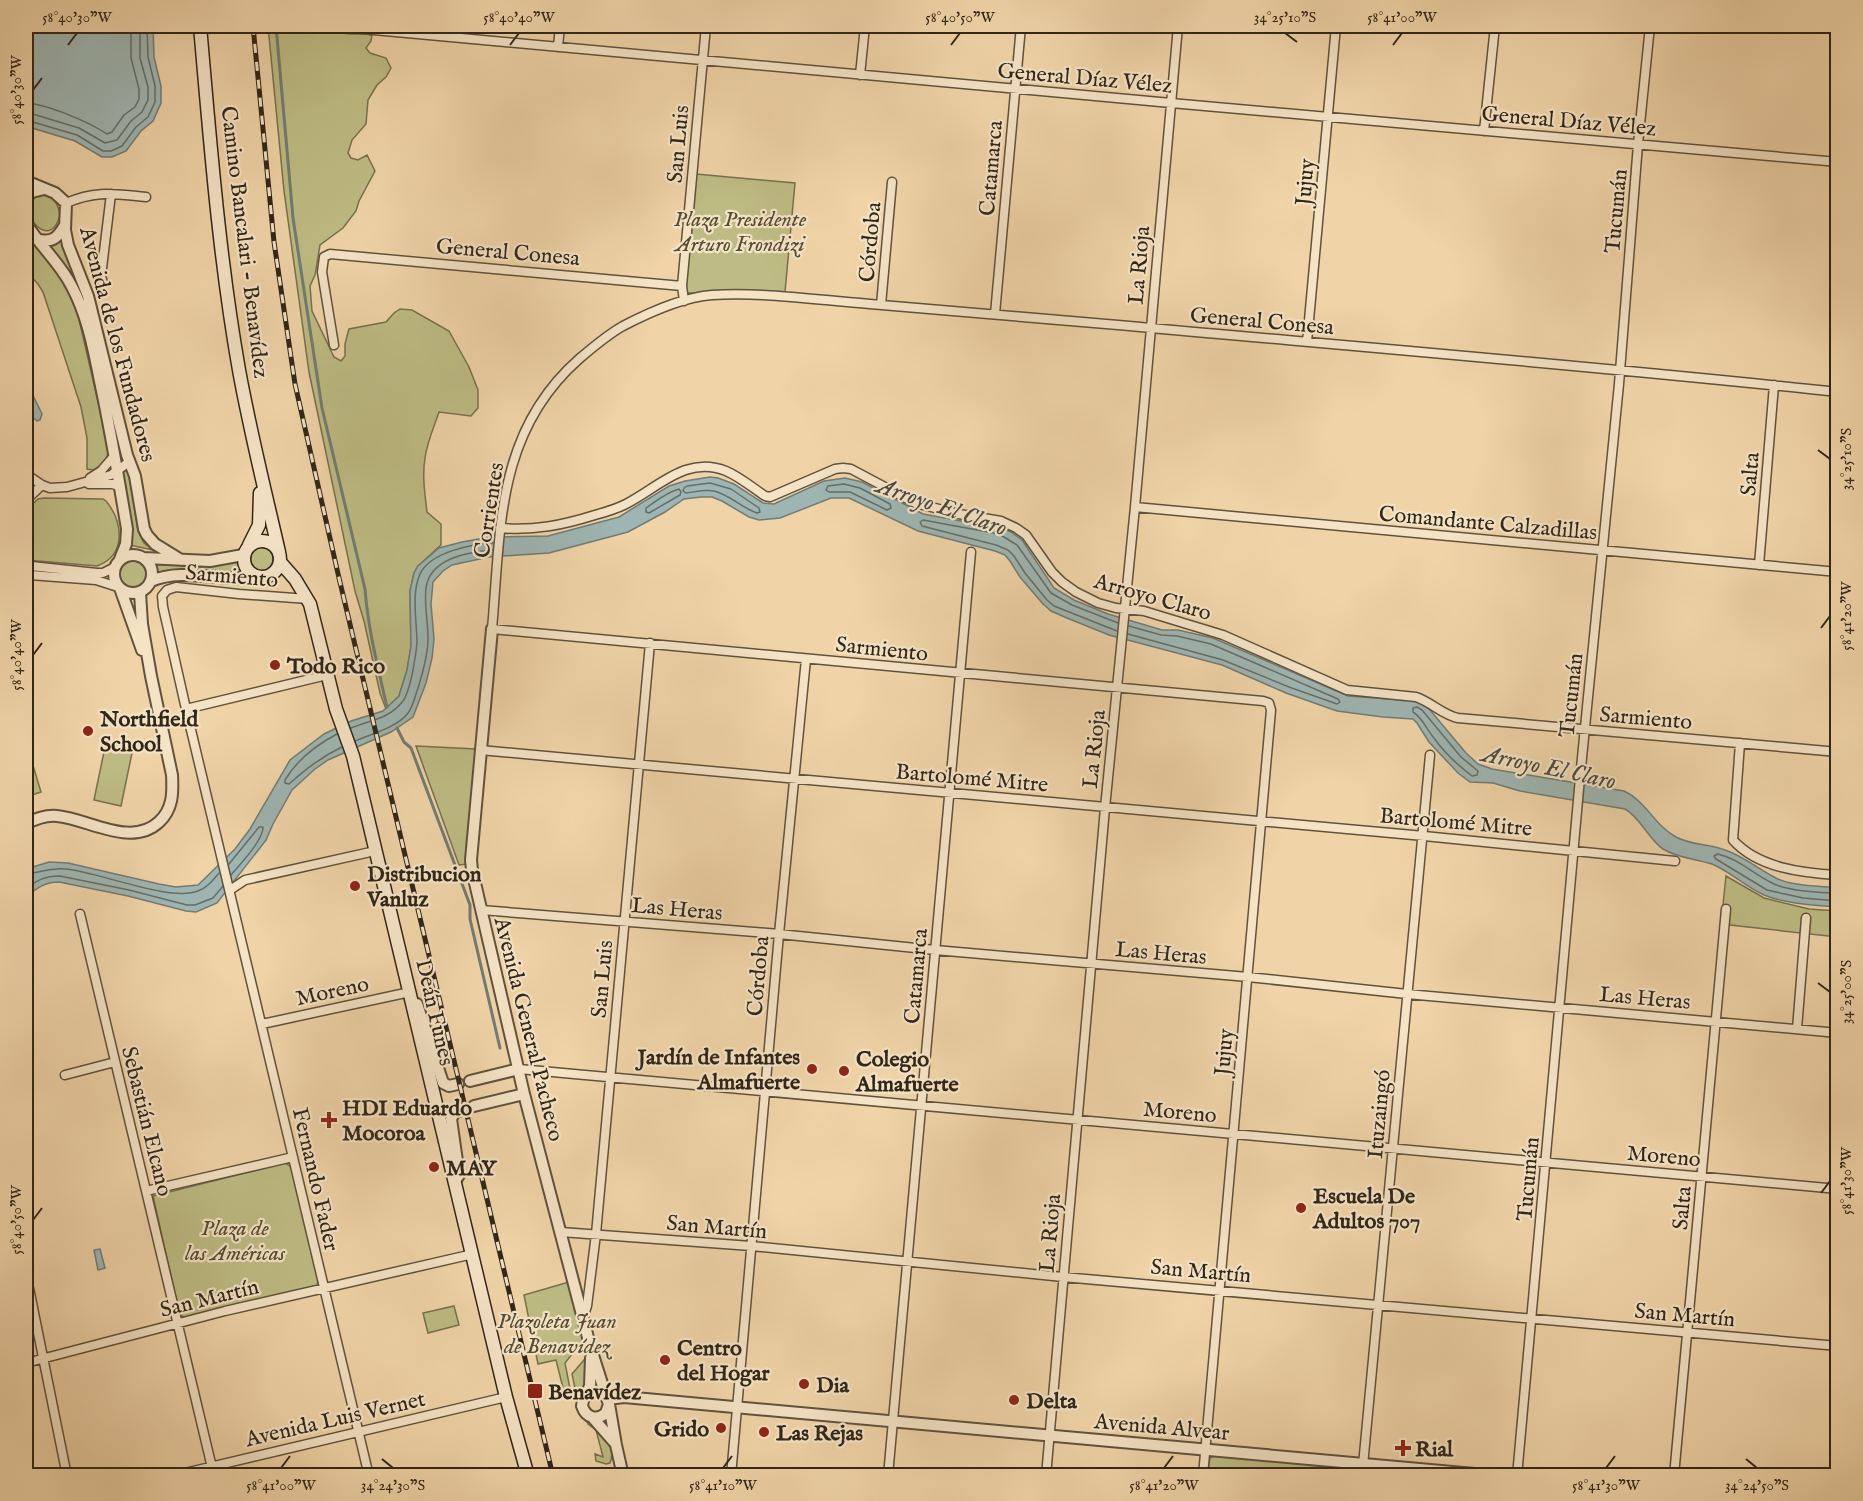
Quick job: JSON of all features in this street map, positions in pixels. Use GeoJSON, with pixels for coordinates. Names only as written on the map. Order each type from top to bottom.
{"type":"FeatureCollection","features":[{"type":"Feature","properties":{"kind":"main road","name":"Camino Bancalari - Benavídez"},"geometry":{"type":"LineString","coordinates":[[200,26],[212,155],[239,368],[257,462],[280,557]]}},
{"type":"Feature","properties":{"kind":"main road","name":"Camino Bancalari - Benavídez"},"geometry":{"type":"LineString","coordinates":[[245,551],[256,532],[260,516],[261,499],[257,462]]}},
{"type":"Feature","properties":{"kind":"main road"},"geometry":{"type":"LineString","coordinates":[[264,577],[274,573],[280,557],[276,547],[267,541],[256,541],[245,551],[245,567],[249,572],[264,577],[278,576],[288,580],[306,597]]}},
{"type":"Feature","properties":{"kind":"main road","name":"Deán Funes"},"geometry":{"type":"LineString","coordinates":[[280,557],[306,597],[312,612],[327,675],[353,756],[506,1397],[528,1476]]}},
{"type":"Feature","properties":{"kind":"street","name":"General Díaz Vélez"},"geometry":{"type":"LineString","coordinates":[[330,26],[424,30],[558,47],[1838,162]]}},
{"type":"Feature","properties":{"kind":"street"},"geometry":{"type":"LineString","coordinates":[[558,47],[560,26]]}},
{"type":"Feature","properties":{"kind":"street","name":"San Luis"},"geometry":{"type":"LineString","coordinates":[[684,301],[682,286],[706,26]]}},
{"type":"Feature","properties":{"kind":"street"},"geometry":{"type":"LineString","coordinates":[[860,75],[866,26]]}},
{"type":"Feature","properties":{"kind":"street","name":"Catamarca"},"geometry":{"type":"LineString","coordinates":[[994,314],[1021,26]]}},
{"type":"Feature","properties":{"kind":"street","name":"La Rioja"},"geometry":{"type":"LineString","coordinates":[[1046,1476],[1105,808],[1135,507],[1178,26]]}},
{"type":"Feature","properties":{"kind":"street","name":"Jujuy"},"geometry":{"type":"LineString","coordinates":[[1307,342],[1336,26]]}},
{"type":"Feature","properties":{"kind":"street"},"geometry":{"type":"LineString","coordinates":[[1484,131],[1495,26]]}},
{"type":"Feature","properties":{"kind":"street","name":"Tucumán"},"geometry":{"type":"LineString","coordinates":[[1517,1476],[1650,26]]}},
{"type":"Feature","properties":{"kind":"street","name":"Avenida de los Fundadores"},"geometry":{"type":"LineString","coordinates":[[26,180],[55,193],[66,203],[68,245],[88,296],[129,462],[135,476],[147,535],[155,544],[181,560]]}},
{"type":"Feature","properties":{"kind":"street","name":"Córdoba"},"geometry":{"type":"LineString","coordinates":[[881,305],[892,182]]}},
{"type":"Feature","properties":{"kind":"street"},"geometry":{"type":"LineString","coordinates":[[26,197],[32,192],[44,189]]}},
{"type":"Feature","properties":{"kind":"street"},"geometry":{"type":"LineString","coordinates":[[103,283],[101,276],[111,194]]}},
{"type":"Feature","properties":{"kind":"street"},"geometry":{"type":"LineString","coordinates":[[66,203],[83,196],[111,194],[146,197]]}},
{"type":"Feature","properties":{"kind":"street","name":"Avenida de los Fundadores"},"geometry":{"type":"LineString","coordinates":[[26,223],[62,270],[78,299],[95,356],[128,536],[118,563]]}},
{"type":"Feature","properties":{"kind":"street"},"geometry":{"type":"LineString","coordinates":[[36,239],[47,242],[53,240],[66,225]]}},
{"type":"Feature","properties":{"kind":"street","name":"General Conesa"},"geometry":{"type":"LineString","coordinates":[[334,345],[322,272],[324,257],[330,254],[682,286]]}},
{"type":"Feature","properties":{"kind":"street","name":"General Conesa"},"geometry":{"type":"LineString","coordinates":[[684,301],[715,295],[762,295],[1307,342],[1838,392]]}},
{"type":"Feature","properties":{"kind":"street","name":"Corrientes"},"geometry":{"type":"LineString","coordinates":[[492,628],[500,530],[507,485],[524,430],[531,416],[551,388],[572,366],[609,335],[647,315],[684,301]]}},
{"type":"Feature","properties":{"kind":"street","name":"Salta"},"geometry":{"type":"LineString","coordinates":[[1759,565],[1774,385]]}},
{"type":"Feature","properties":{"kind":"street"},"geometry":{"type":"LineString","coordinates":[[82,484],[101,471],[114,456]]}},
{"type":"Feature","properties":{"kind":"street"},"geometry":{"type":"LineString","coordinates":[[26,474],[42,485],[57,489],[111,475],[129,462]]}},
{"type":"Feature","properties":{"kind":"street","name":"Arroyo Claro"},"geometry":{"type":"LineString","coordinates":[[500,530],[559,526],[614,509],[672,475],[695,468],[726,471],[770,497],[835,469],[843,468],[858,472],[915,503],[1001,521],[1016,528],[1026,535],[1052,572],[1062,582],[1098,603],[1124,612],[1144,611],[1223,635],[1347,690],[1416,697],[1452,717]]}},
{"type":"Feature","properties":{"kind":"street"},"geometry":{"type":"LineString","coordinates":[[82,484],[120,486]]}},
{"type":"Feature","properties":{"kind":"street"},"geometry":{"type":"LineString","coordinates":[[26,500],[42,485]]}},
{"type":"Feature","properties":{"kind":"street","name":"Comandante Calzadillas"},"geometry":{"type":"LineString","coordinates":[[1135,507],[1838,572]]}},
{"type":"Feature","properties":{"kind":"street"},"geometry":{"type":"LineString","coordinates":[[26,567],[103,573],[134,555],[144,558],[210,561],[245,551]]}},
{"type":"Feature","properties":{"kind":"street","name":"Catamarca"},"geometry":{"type":"LineString","coordinates":[[888,1476],[962,674],[971,552]]}},
{"type":"Feature","properties":{"kind":"street"},"geometry":{"type":"LineString","coordinates":[[26,574],[96,580],[129,593],[140,593],[151,581],[152,568],[144,558]]}},
{"type":"Feature","properties":{"kind":"street"},"geometry":{"type":"LineString","coordinates":[[118,563],[114,577],[151,676]]}},
{"type":"Feature","properties":{"kind":"street"},"geometry":{"type":"LineString","coordinates":[[151,581],[167,576],[186,575],[235,579],[264,577]]}},
{"type":"Feature","properties":{"kind":"street","name":"Sarmiento"},"geometry":{"type":"LineString","coordinates":[[186,709],[162,601],[164,592],[176,587],[238,594],[306,597]]}},
{"type":"Feature","properties":{"kind":"street"},"geometry":{"type":"LineString","coordinates":[[26,824],[39,818],[55,816],[137,834],[146,831],[162,819],[170,806],[173,790],[172,775],[151,676],[142,624],[140,593]]}},
{"type":"Feature","properties":{"kind":"street","name":"Sarmiento"},"geometry":{"type":"LineString","coordinates":[[492,628],[1263,701],[1269,704]]}},
{"type":"Feature","properties":{"kind":"street","name":"Avenida General Pacheco"},"geometry":{"type":"LineString","coordinates":[[492,628],[480,750],[472,870],[525,1094],[591,1349],[608,1400],[623,1476]]}},
{"type":"Feature","properties":{"kind":"street","name":"San Luis"},"geometry":{"type":"LineString","coordinates":[[583,1318],[587,1306],[596,1234],[650,643]]}},
{"type":"Feature","properties":{"kind":"street","name":"Córdoba"},"geometry":{"type":"LineString","coordinates":[[731,1476],[806,659]]}},
{"type":"Feature","properties":{"kind":"street"},"geometry":{"type":"LineString","coordinates":[[186,709],[327,675]]}},
{"type":"Feature","properties":{"kind":"street","name":"Jujuy"},"geometry":{"type":"LineString","coordinates":[[1203,1476],[1262,822],[1271,713],[1269,704]]}},
{"type":"Feature","properties":{"kind":"street","name":"Fernando Fader"},"geometry":{"type":"LineString","coordinates":[[186,709],[369,1476]]}},
{"type":"Feature","properties":{"kind":"street","name":"Sarmiento"},"geometry":{"type":"LineString","coordinates":[[1452,717],[1838,752]]}},
{"type":"Feature","properties":{"kind":"street"},"geometry":{"type":"LineString","coordinates":[[1740,743],[1733,840],[1745,852],[1770,864],[1801,871],[1838,875]]}},
{"type":"Feature","properties":{"kind":"street","name":"Bartolomé Mitre"},"geometry":{"type":"LineString","coordinates":[[480,750],[1675,861]]}},
{"type":"Feature","properties":{"kind":"street","name":"Ituzaingó"},"geometry":{"type":"LineString","coordinates":[[1363,1470],[1430,756]]}},
{"type":"Feature","properties":{"kind":"street"},"geometry":{"type":"LineString","coordinates":[[230,890],[245,880],[375,851]]}},
{"type":"Feature","properties":{"kind":"street","name":"Salta"},"geometry":{"type":"LineString","coordinates":[[1674,1476],[1726,909]]}},
{"type":"Feature","properties":{"kind":"street","name":"Las Heras"},"geometry":{"type":"LineString","coordinates":[[481,910],[779,934],[1838,1033]]}},
{"type":"Feature","properties":{"kind":"street","name":"Sebastián Elcano"},"geometry":{"type":"LineString","coordinates":[[80,915],[212,1471]]}},
{"type":"Feature","properties":{"kind":"street"},"geometry":{"type":"LineString","coordinates":[[1797,1029],[1806,918]]}},
{"type":"Feature","properties":{"kind":"street"},"geometry":{"type":"LineString","coordinates":[[410,992],[416,1000],[442,1083],[449,1086],[458,1084]]}},
{"type":"Feature","properties":{"kind":"street","name":"Moreno"},"geometry":{"type":"LineString","coordinates":[[261,1024],[410,992]]}},
{"type":"Feature","properties":{"kind":"street"},"geometry":{"type":"LineString","coordinates":[[65,1075],[115,1062]]}},
{"type":"Feature","properties":{"kind":"street"},"geometry":{"type":"LineString","coordinates":[[470,1081],[519,1069]]}},
{"type":"Feature","properties":{"kind":"street","name":"Moreno"},"geometry":{"type":"LineString","coordinates":[[519,1069],[1838,1189]]}},
{"type":"Feature","properties":{"kind":"street"},"geometry":{"type":"LineString","coordinates":[[455,1181],[459,1175],[451,1119],[454,1113],[525,1094]]}},
{"type":"Feature","properties":{"kind":"street"},"geometry":{"type":"LineString","coordinates":[[147,1191],[293,1157]]}},
{"type":"Feature","properties":{"kind":"street","name":"San Martín"},"geometry":{"type":"LineString","coordinates":[[561,1232],[751,1246],[1063,1277],[1838,1347]]}},
{"type":"Feature","properties":{"kind":"street","name":"San Martín"},"geometry":{"type":"LineString","coordinates":[[26,1363],[324,1287],[473,1254]]}},
{"type":"Feature","properties":{"kind":"street"},"geometry":{"type":"LineString","coordinates":[[29,1288],[68,1476]]}},
{"type":"Feature","properties":{"kind":"street"},"geometry":{"type":"LineString","coordinates":[[587,1393],[595,1390],[608,1400],[608,1409],[602,1416],[593,1418],[586,1414],[582,1406],[591,1371],[591,1349]]}},
{"type":"Feature","properties":{"kind":"street","name":"Avenida Luis Vernet"},"geometry":{"type":"LineString","coordinates":[[172,1476],[212,1471],[359,1430],[506,1397]]}},
{"type":"Feature","properties":{"kind":"street","name":"Avenida Alvear"},"geometry":{"type":"LineString","coordinates":[[608,1400],[624,1397],[1205,1449],[1363,1470],[1497,1476]]}},
{"type":"Feature","properties":{"kind":"street","name":"Avenida General Pacheco"},"geometry":{"type":"LineString","coordinates":[[593,1418],[616,1445]]}},
{"type":"Feature","properties":{"kind":"street"},"geometry":{"type":"LineString","coordinates":[[1835,1476],[1838,1451]]}},
{"type":"Feature","properties":{"kind":"green space"},"geometry":{"type":"Polygon","coordinates":[[[268,26],[299,26],[350,34],[368,34],[372,36],[366,48],[370,53],[386,58],[391,68],[368,100],[366,124],[352,140],[348,153],[351,158],[358,160],[367,155],[375,171],[356,211],[343,228],[320,245],[315,275],[310,286],[312,311],[334,357],[341,361],[345,356],[349,329],[386,322],[400,309],[412,310],[449,331],[469,367],[478,390],[478,408],[471,416],[439,412],[429,440],[424,465],[425,499],[427,512],[441,524],[441,545],[418,566],[414,573],[410,591],[411,646],[407,670],[399,696],[386,709],[355,591],[309,372],[284,191],[268,26]]]}},
{"type":"Feature","properties":{"kind":"green space","name":"Plaza Presidente Arturo Frondizi"},"geometry":{"type":"Polygon","coordinates":[[[696,174],[795,183],[785,292],[688,293],[685,290],[696,174]]]}},
{"type":"Feature","properties":{"kind":"green space"},"geometry":{"type":"Polygon","coordinates":[[[42,191],[54,201],[60,215],[56,225],[46,231],[35,224],[28,210],[27,201],[42,191]]]}},
{"type":"Feature","properties":{"kind":"green space"},"geometry":{"type":"Polygon","coordinates":[[[26,229],[49,257],[69,289],[78,315],[109,449],[104,462],[93,470],[87,469],[87,438],[81,407],[43,292],[26,271],[26,229]]]}},
{"type":"Feature","properties":{"kind":"green space"},"geometry":{"type":"Polygon","coordinates":[[[62,240],[86,302],[124,458],[121,459],[105,382],[84,303],[73,277],[51,247],[62,240]]]}},
{"type":"Feature","properties":{"kind":"green space"},"geometry":{"type":"Polygon","coordinates":[[[127,468],[138,531],[144,543],[153,550],[129,545],[132,532],[123,473],[127,468]]]}},
{"type":"Feature","properties":{"kind":"green space"},"geometry":{"type":"Polygon","coordinates":[[[38,499],[103,499],[106,501],[112,509],[119,528],[118,546],[107,561],[97,566],[26,560],[26,510],[38,499]]]}},
{"type":"Feature","properties":{"kind":"green space"},"geometry":{"type":"Polygon","coordinates":[[[260,546],[269,550],[273,559],[269,568],[260,572],[251,568],[247,559],[251,550],[260,546]]]}},
{"type":"Feature","properties":{"kind":"green space"},"geometry":{"type":"Polygon","coordinates":[[[239,560],[241,574],[157,574],[155,563],[201,567],[239,560]]]}},
{"type":"Feature","properties":{"kind":"green space"},"geometry":{"type":"Polygon","coordinates":[[[133,561],[142,565],[146,574],[142,583],[133,587],[124,583],[120,574],[124,565],[133,561]]]}},
{"type":"Feature","properties":{"kind":"green space"},"geometry":{"type":"Polygon","coordinates":[[[26,742],[41,792],[26,797],[26,742]]]}},
{"type":"Feature","properties":{"kind":"green space"},"geometry":{"type":"Polygon","coordinates":[[[416,746],[476,749],[467,864],[459,865],[416,746]]]}},
{"type":"Feature","properties":{"kind":"green space"},"geometry":{"type":"Polygon","coordinates":[[[105,747],[132,753],[121,806],[94,800],[105,747]]]}},
{"type":"Feature","properties":{"kind":"green space"},"geometry":{"type":"Polygon","coordinates":[[[1726,876],[1764,898],[1809,909],[1837,911],[1837,937],[1721,924],[1726,876]]]}},
{"type":"Feature","properties":{"kind":"green space","name":"Plaza de las Américas"},"geometry":{"type":"Polygon","coordinates":[[[285,1163],[291,1167],[318,1283],[315,1286],[186,1317],[181,1316],[153,1196],[285,1163]]]}},
{"type":"Feature","properties":{"kind":"green space","name":"Plazoleta Juan de Benavídez"},"geometry":{"type":"Polygon","coordinates":[[[569,1282],[585,1344],[582,1348],[577,1348],[565,1363],[572,1399],[566,1400],[556,1360],[538,1364],[524,1295],[569,1282]]]}},
{"type":"Feature","properties":{"kind":"green space"},"geometry":{"type":"Polygon","coordinates":[[[454,1306],[459,1325],[428,1333],[423,1313],[454,1306]]]}},
{"type":"Feature","properties":{"kind":"green space"},"geometry":{"type":"Polygon","coordinates":[[[587,1359],[586,1384],[580,1393],[576,1393],[572,1374],[587,1359]]]}},
{"type":"Feature","properties":{"kind":"green space"},"geometry":{"type":"Polygon","coordinates":[[[586,1418],[606,1438],[612,1456],[610,1463],[596,1461],[595,1454],[603,1457],[596,1430],[588,1424],[586,1418]]]}},
{"type":"Feature","properties":{"kind":"green space"},"geometry":{"type":"Polygon","coordinates":[[[1216,1455],[1354,1468],[1358,1476],[1207,1476],[1210,1458],[1216,1455]]]}},
{"type":"Feature","properties":{"kind":"water"},"geometry":{"type":"Polygon","coordinates":[[[26,26],[153,26],[154,57],[161,86],[161,103],[153,121],[141,131],[126,151],[112,157],[102,157],[75,141],[32,128],[26,124],[26,26]]]}},
{"type":"Feature","properties":{"kind":"water"},"geometry":{"type":"Polygon","coordinates":[[[26,381],[42,414],[40,420],[37,421],[26,412],[26,381]]]}},
{"type":"Feature","properties":{"kind":"water","name":"Arroyo El Claro"},"geometry":{"type":"Polygon","coordinates":[[[710,477],[734,484],[763,503],[774,504],[824,481],[845,478],[862,482],[923,514],[1001,528],[1022,540],[1054,588],[1074,600],[1108,614],[1162,630],[1178,630],[1213,638],[1348,696],[1418,701],[1425,704],[1478,764],[1492,769],[1624,791],[1632,795],[1662,827],[1681,840],[1732,853],[1780,880],[1837,888],[1838,907],[1800,904],[1773,898],[1757,892],[1712,864],[1669,852],[1658,845],[1636,818],[1625,809],[1520,791],[1493,783],[1470,782],[1458,773],[1429,742],[1413,719],[1337,711],[1286,693],[1222,665],[1109,635],[1067,618],[1051,611],[1043,604],[1005,555],[995,551],[918,531],[849,498],[831,498],[780,518],[759,520],[712,497],[684,499],[628,532],[549,553],[489,557],[452,565],[443,571],[433,582],[432,658],[426,683],[413,717],[391,732],[328,760],[292,790],[266,840],[217,903],[196,912],[186,911],[59,882],[41,886],[26,897],[26,869],[49,862],[68,863],[176,887],[198,885],[235,849],[250,829],[290,760],[324,734],[351,721],[383,711],[399,696],[411,646],[410,591],[414,573],[418,566],[439,548],[490,537],[548,536],[619,517],[669,486],[710,477]]]}},
{"type":"Feature","properties":{"kind":"water"},"geometry":{"type":"Polygon","coordinates":[[[100,1249],[105,1268],[98,1270],[94,1250],[100,1249]]]}},
{"type":"Feature","properties":{"kind":"waterway"},"geometry":{"type":"LineString","coordinates":[[276,26],[293,218],[322,408],[365,589],[371,634],[387,707]]}},
{"type":"Feature","properties":{"kind":"waterway"},"geometry":{"type":"LineString","coordinates":[[397,728],[404,742],[411,748],[470,905],[470,919],[500,1048]]}},
{"type":"Feature","properties":{"kind":"railway"},"geometry":{"type":"LineString","coordinates":[[253,26],[274,242],[295,384],[553,1476]]}},
{"type":"Feature","properties":{"kind":"place","name":"Todo Rico"},"geometry":{"type":"Point","coordinates":[275,665]}},
{"type":"Feature","properties":{"kind":"place","name":"Northfield School"},"geometry":{"type":"Point","coordinates":[88,731]}},
{"type":"Feature","properties":{"kind":"place","name":"Distribucion Vanluz"},"geometry":{"type":"Point","coordinates":[355,886]}},
{"type":"Feature","properties":{"kind":"place","name":"Jardín de Infantes Almafuerte"},"geometry":{"type":"Point","coordinates":[812,1069]}},
{"type":"Feature","properties":{"kind":"place","name":"Colegio Almafuerte"},"geometry":{"type":"Point","coordinates":[844,1071]}},
{"type":"Feature","properties":{"kind":"place","name":"HDI Eduardo Mocoroa"},"geometry":{"type":"Point","coordinates":[329,1120]}},
{"type":"Feature","properties":{"kind":"place","name":"MAY"},"geometry":{"type":"Point","coordinates":[434,1167]}},
{"type":"Feature","properties":{"kind":"place","name":"Escuela De Adultos 707"},"geometry":{"type":"Point","coordinates":[1301,1208]}},
{"type":"Feature","properties":{"kind":"place","name":"Centro del Hogar"},"geometry":{"type":"Point","coordinates":[665,1360]}},
{"type":"Feature","properties":{"kind":"place","name":"Dia"},"geometry":{"type":"Point","coordinates":[804,1384]}},
{"type":"Feature","properties":{"kind":"place","name":"Benavídez"},"geometry":{"type":"Point","coordinates":[535,1391]}},
{"type":"Feature","properties":{"kind":"place","name":"Delta"},"geometry":{"type":"Point","coordinates":[1014,1400]}},
{"type":"Feature","properties":{"kind":"place","name":"Grido"},"geometry":{"type":"Point","coordinates":[721,1428]}},
{"type":"Feature","properties":{"kind":"place","name":"Las Rejas"},"geometry":{"type":"Point","coordinates":[764,1432]}},
{"type":"Feature","properties":{"kind":"place","name":"Rial"},"geometry":{"type":"Point","coordinates":[1403,1448]}}]}
